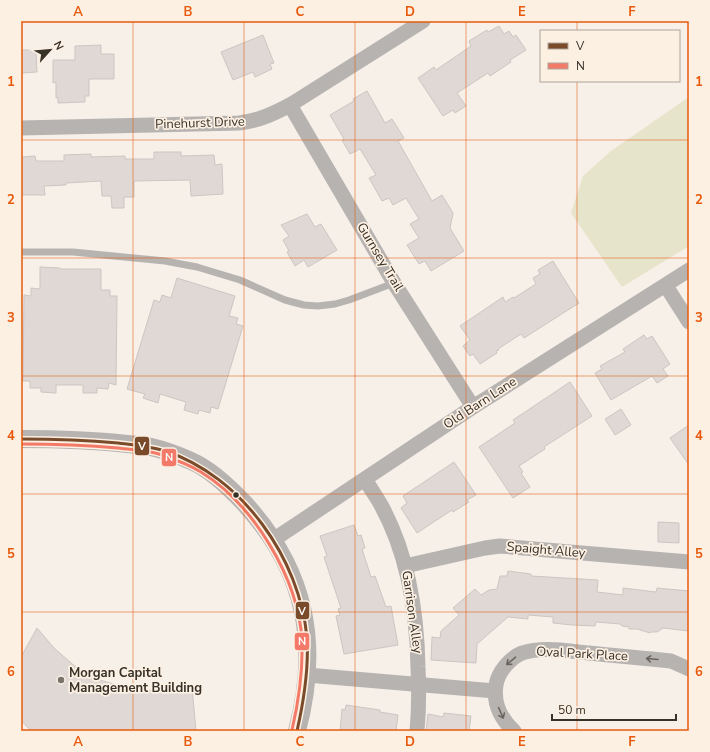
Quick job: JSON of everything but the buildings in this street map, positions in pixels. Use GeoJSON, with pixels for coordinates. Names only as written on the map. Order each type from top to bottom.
{"type":"FeatureCollection","features":[{"type":"Feature","properties":{"kind":"street","name":"Pinehurst Drive"},"geometry":{"type":"LineString","coordinates":[[21,128],[250,122],[268,116],[290,104],[423,21]]}},
{"type":"Feature","properties":{"kind":"street","name":"Gurnsey Trail"},"geometry":{"type":"LineString","coordinates":[[290,104],[394,283],[473,407]]}},
{"type":"Feature","properties":{"kind":"street","name":"Old Barn Lane"},"geometry":{"type":"LineString","coordinates":[[273,540],[473,407],[689,270]]}},
{"type":"Feature","properties":{"kind":"street"},"geometry":{"type":"LineString","coordinates":[[666,286],[689,322]]}},
{"type":"Feature","properties":{"kind":"street"},"geometry":{"type":"LineString","coordinates":[[21,439],[92,440],[151,447],[192,461],[220,479],[240,498],[256,516],[273,540],[289,567],[302,609],[307,644],[307,675],[302,710],[297,731]]}},
{"type":"Feature","properties":{"kind":"street","name":"Garrison Alley"},"geometry":{"type":"LineString","coordinates":[[365,479],[388,519],[406,566],[414,610],[418,644],[419,684],[417,731]]}},
{"type":"Feature","properties":{"kind":"street","name":"Spaight Alley"},"geometry":{"type":"LineString","coordinates":[[406,566],[500,546],[689,562]]}},
{"type":"Feature","properties":{"kind":"street","name":"Oval Park Place"},"geometry":{"type":"LineString","coordinates":[[495,691],[500,674],[512,659],[521,654],[539,650],[671,661],[689,669]]}},
{"type":"Feature","properties":{"kind":"street"},"geometry":{"type":"LineString","coordinates":[[307,675],[495,691],[500,714],[506,724],[514,731]]}},
{"type":"Feature","properties":{"kind":"lane"},"geometry":{"type":"LineString","coordinates":[[21,252],[73,252],[165,261],[197,267],[240,280],[285,300],[304,305],[318,306],[335,304],[394,283]]}},
{"type":"Feature","properties":{"kind":"shaded area"},"geometry":{"type":"Polygon","coordinates":[[[689,97],[689,246],[622,287],[571,213],[583,176],[611,151],[689,97]]]}},
{"type":"Feature","properties":{"kind":"transit line","name":"V"},"geometry":{"type":"LineString","coordinates":[[21,439],[106,442],[159,449],[193,463],[219,480],[242,500],[262,524],[279,551],[293,579],[302,608],[307,638],[307,673],[297,731]]}},
{"type":"Feature","properties":{"kind":"transit line","name":"N"},"geometry":{"type":"LineString","coordinates":[[21,444],[106,447],[159,454],[181,462],[201,472],[239,503],[270,545],[292,592],[299,616],[302,640],[302,663],[299,697],[292,730]]}},
{"type":"Feature","properties":{"kind":"place","name":"Morgan Capital Management Building"},"geometry":{"type":"Point","coordinates":[61,680]}}]}
